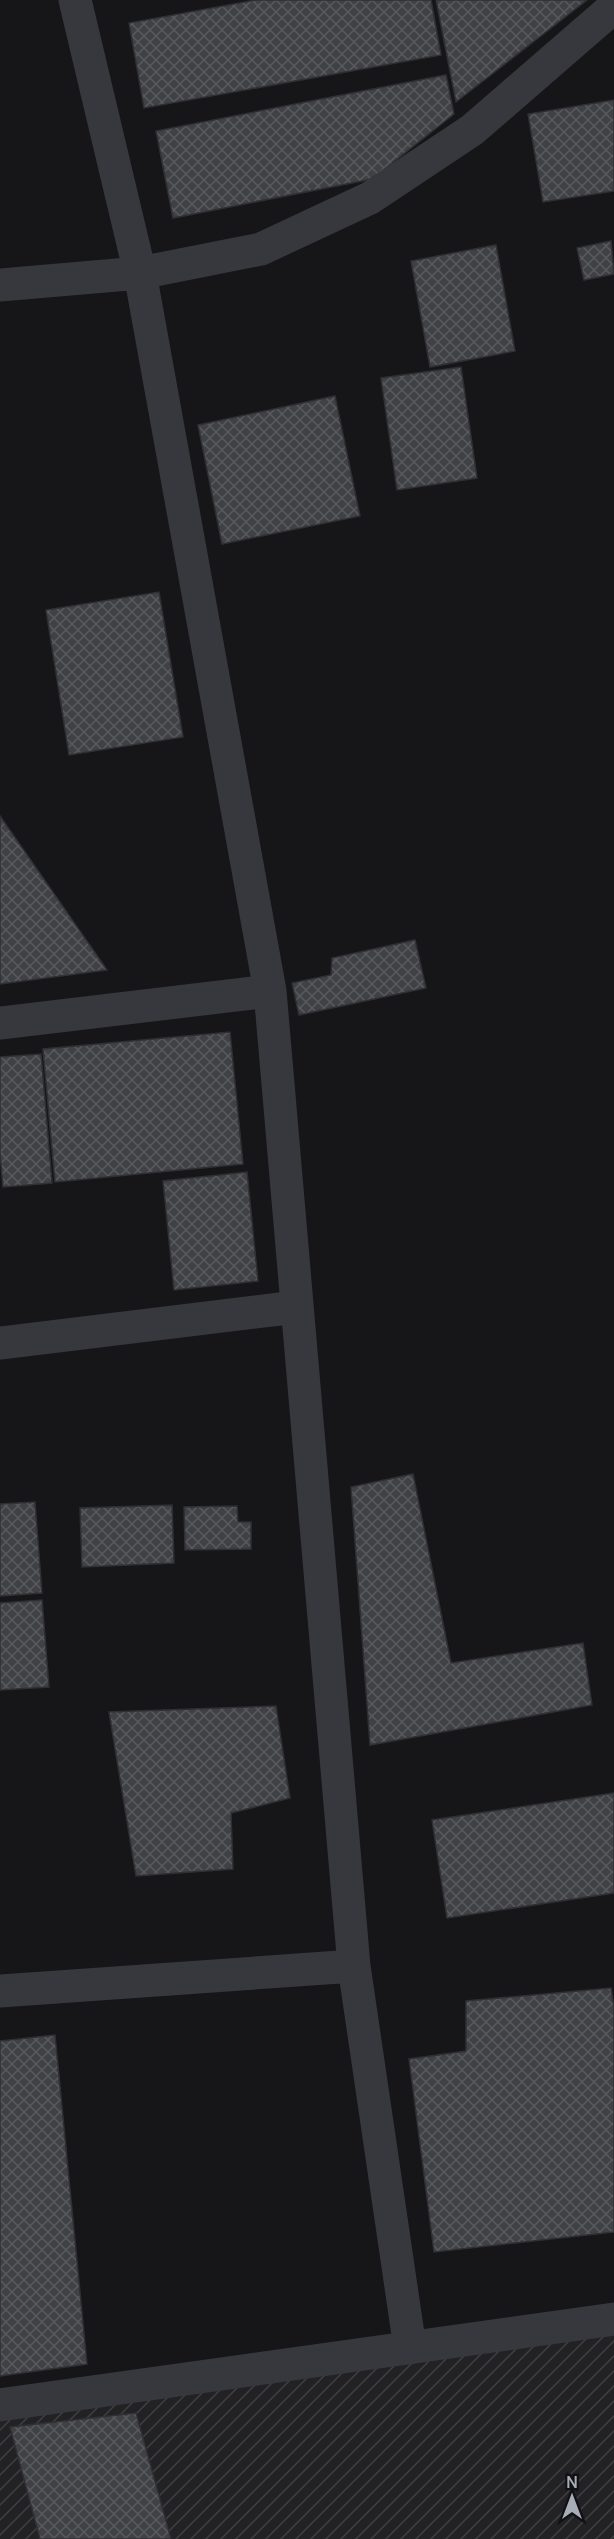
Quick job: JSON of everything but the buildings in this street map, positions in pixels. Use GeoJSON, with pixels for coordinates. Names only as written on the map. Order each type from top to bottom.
{"type":"FeatureCollection","features":[{"type":"Feature","properties":{"kind":"street"},"geometry":{"type":"LineString","coordinates":[[75,0],[140,273],[270,991],[354,1966],[410,2348]]}},
{"type":"Feature","properties":{"kind":"street"},"geometry":{"type":"LineString","coordinates":[[0,285],[140,273],[261,249],[370,198],[472,130],[614,7]]}},
{"type":"Feature","properties":{"kind":"street"},"geometry":{"type":"LineString","coordinates":[[0,1023],[270,991]]}},
{"type":"Feature","properties":{"kind":"street"},"geometry":{"type":"LineString","coordinates":[[0,1343],[297,1307]]}},
{"type":"Feature","properties":{"kind":"street"},"geometry":{"type":"LineString","coordinates":[[0,1991],[354,1966]]}},
{"type":"Feature","properties":{"kind":"street"},"geometry":{"type":"LineString","coordinates":[[0,2405],[614,2319]]}},
{"type":"Feature","properties":{"kind":"shaded area"},"geometry":{"type":"Polygon","coordinates":[[[614,2321],[614,2539],[0,2539],[0,2406],[614,2321]]]}}]}
